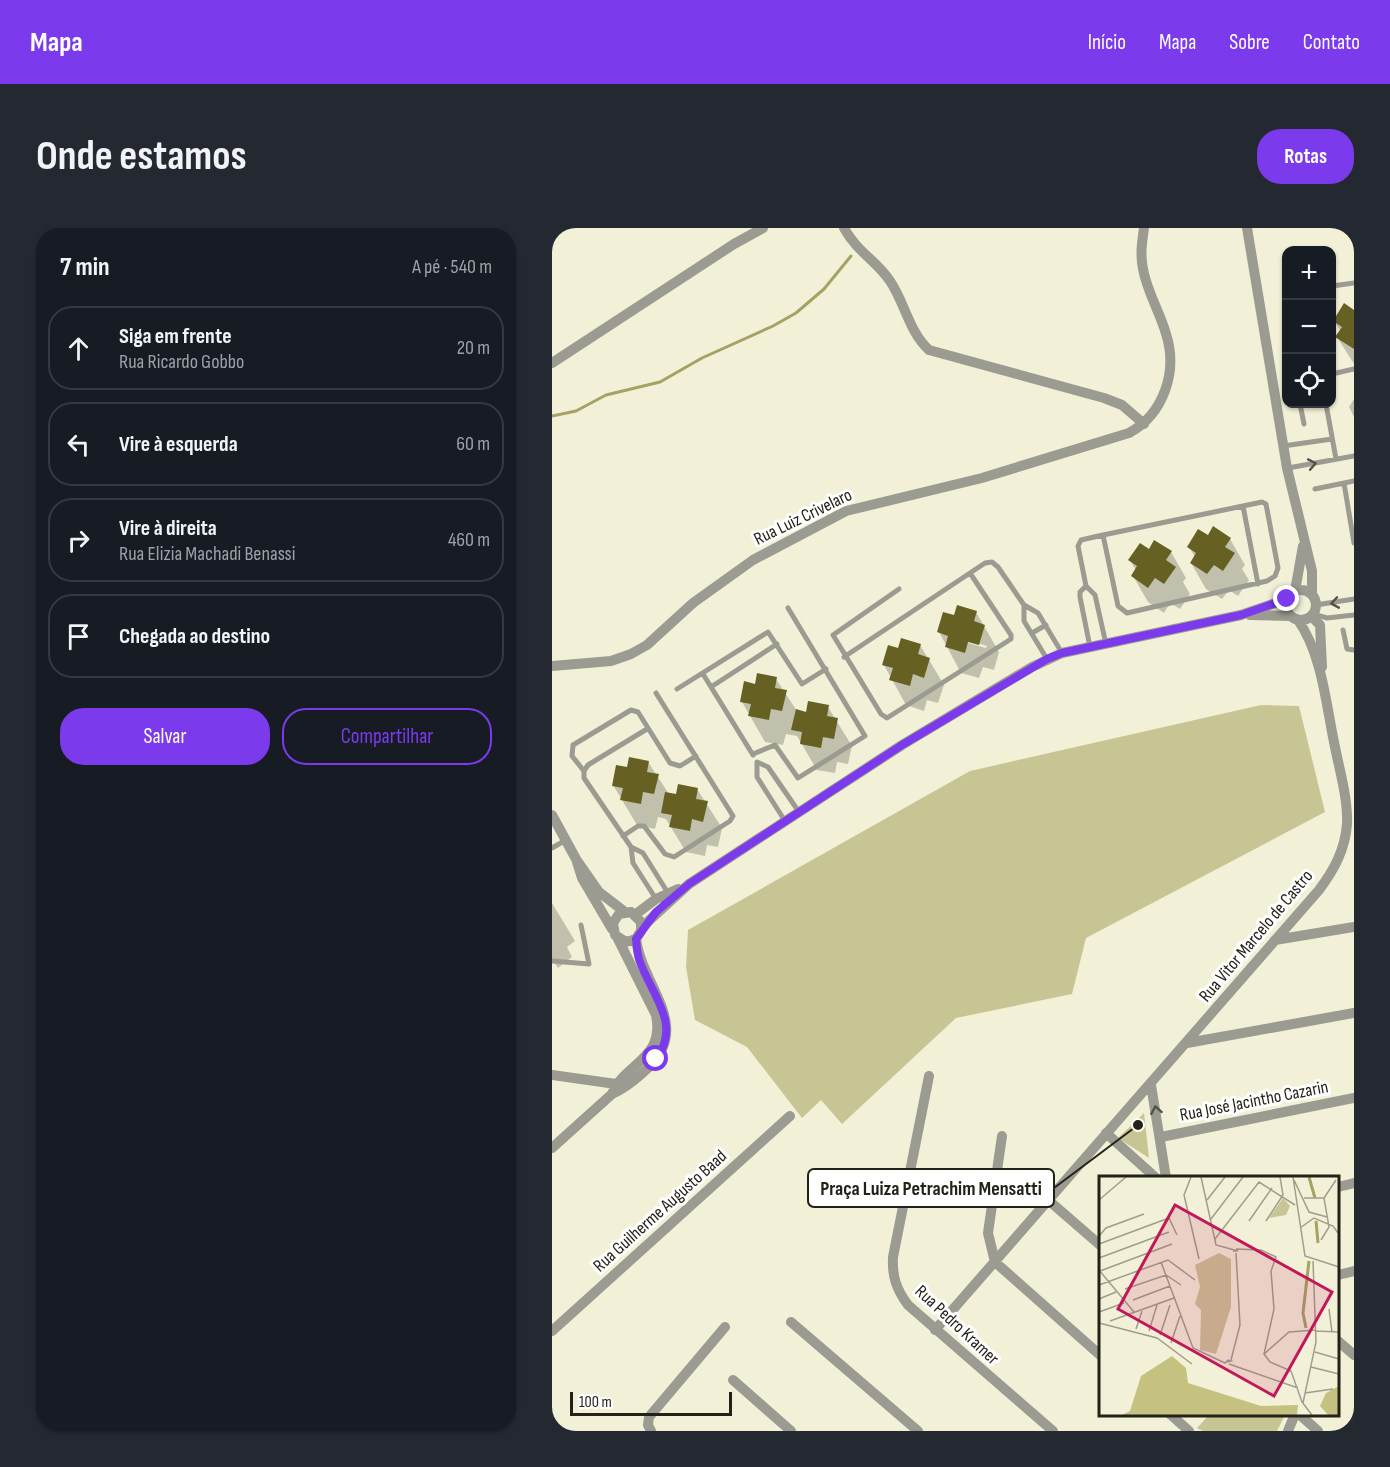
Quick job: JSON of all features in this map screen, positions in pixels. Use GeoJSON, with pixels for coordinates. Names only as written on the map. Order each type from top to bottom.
{"type":"FeatureCollection","features":[{"type":"Feature","properties":{"kind":"street"},"geometry":{"type":"LineString","coordinates":[[552,363],[734,244],[763,228]]}},
{"type":"Feature","properties":{"kind":"street"},"geometry":{"type":"LineString","coordinates":[[844,228],[853,244],[890,280],[915,333],[928,351],[1104,398],[1122,405],[1144,424],[1163,399],[1170,361],[1166,332],[1143,268],[1141,253],[1144,228]]}},
{"type":"Feature","properties":{"kind":"street"},"geometry":{"type":"LineString","coordinates":[[1247,228],[1287,468],[1312,571],[1314,612],[1320,625],[1322,660],[1320,676]]}},
{"type":"Feature","properties":{"kind":"street","name":"Rua Luiz Crivelaro"},"geometry":{"type":"LineString","coordinates":[[552,666],[611,661],[631,654],[647,645],[693,603],[753,560],[846,511],[981,478],[1129,433],[1144,424]]}},
{"type":"Feature","properties":{"kind":"street"},"geometry":{"type":"LineString","coordinates":[[662,1025],[660,1002],[639,961],[636,939],[642,927],[689,884],[902,745],[1047,659],[1062,653],[1241,615],[1287,599],[1295,591],[1303,540]]}},
{"type":"Feature","properties":{"kind":"street"},"geometry":{"type":"LineString","coordinates":[[1295,591],[1304,590],[1312,595]]}},
{"type":"Feature","properties":{"kind":"street"},"geometry":{"type":"LineString","coordinates":[[1287,599],[1286,608],[1308,636],[1320,676]]}},
{"type":"Feature","properties":{"kind":"street"},"geometry":{"type":"LineString","coordinates":[[1241,615],[1294,618],[1314,612]]}},
{"type":"Feature","properties":{"kind":"street","name":"Rua Vitor Marcelo de Castro"},"geometry":{"type":"LineString","coordinates":[[935,1330],[1047,1199],[1188,1043],[1319,890],[1339,860],[1347,823],[1344,792],[1320,676]]}},
{"type":"Feature","properties":{"kind":"street"},"geometry":{"type":"LineString","coordinates":[[552,815],[556,831],[566,840],[576,859],[608,901],[630,913],[642,927]]}},
{"type":"Feature","properties":{"kind":"street"},"geometry":{"type":"LineString","coordinates":[[552,1148],[663,1050],[667,1039],[615,933],[582,878],[576,859]]}},
{"type":"Feature","properties":{"kind":"street"},"geometry":{"type":"LineString","coordinates":[[615,933],[615,918],[689,884]]}},
{"type":"Feature","properties":{"kind":"street"},"geometry":{"type":"LineString","coordinates":[[1275,940],[1354,927]]}},
{"type":"Feature","properties":{"kind":"street"},"geometry":{"type":"LineString","coordinates":[[615,933],[626,942],[636,939]]}},
{"type":"Feature","properties":{"kind":"street"},"geometry":{"type":"LineString","coordinates":[[1188,1043],[1354,1013]]}},
{"type":"Feature","properties":{"kind":"street"},"geometry":{"type":"LineString","coordinates":[[552,1075],[617,1089]]}},
{"type":"Feature","properties":{"kind":"street","name":"Rua Pedro Kramer"},"geometry":{"type":"LineString","coordinates":[[929,1076],[893,1257],[892,1273],[896,1287],[908,1305],[935,1330],[1053,1431]]}},
{"type":"Feature","properties":{"kind":"street"},"geometry":{"type":"LineString","coordinates":[[1151,1085],[1166,1176]]}},
{"type":"Feature","properties":{"kind":"street","name":"Rua José Jacintho Cazarin"},"geometry":{"type":"LineString","coordinates":[[1161,1137],[1354,1098]]}},
{"type":"Feature","properties":{"kind":"street","name":"Rua Guilherme Augusto Baad"},"geometry":{"type":"LineString","coordinates":[[552,1330],[790,1116]]}},
{"type":"Feature","properties":{"kind":"street"},"geometry":{"type":"LineString","coordinates":[[1106,1133],[1154,1176]]}},
{"type":"Feature","properties":{"kind":"street"},"geometry":{"type":"LineString","coordinates":[[1002,1136],[988,1233],[995,1262],[1099,1353]]}},
{"type":"Feature","properties":{"kind":"street"},"geometry":{"type":"LineString","coordinates":[[1339,1187],[1354,1183]]}},
{"type":"Feature","properties":{"kind":"street"},"geometry":{"type":"LineString","coordinates":[[1047,1199],[1099,1243]]}},
{"type":"Feature","properties":{"kind":"street"},"geometry":{"type":"LineString","coordinates":[[1339,1275],[1354,1271]]}},
{"type":"Feature","properties":{"kind":"street"},"geometry":{"type":"LineString","coordinates":[[791,1322],[918,1431]]}},
{"type":"Feature","properties":{"kind":"street"},"geometry":{"type":"LineString","coordinates":[[651,1431],[648,1425],[649,1417],[725,1327]]}},
{"type":"Feature","properties":{"kind":"street"},"geometry":{"type":"LineString","coordinates":[[1339,1342],[1354,1355]]}},
{"type":"Feature","properties":{"kind":"street"},"geometry":{"type":"LineString","coordinates":[[732,1380],[791,1431]]}},
{"type":"Feature","properties":{"kind":"street"},"geometry":{"type":"LineString","coordinates":[[1172,1416],[1189,1431]]}},
{"type":"Feature","properties":{"kind":"street"},"geometry":{"type":"LineString","coordinates":[[1288,1431],[1296,1416]]}},
{"type":"Feature","properties":{"kind":"street"},"geometry":{"type":"LineString","coordinates":[[1299,1416],[1318,1431]]}},
{"type":"Feature","properties":{"kind":"lane"},"geometry":{"type":"LineString","coordinates":[[1336,285],[1354,283]]}},
{"type":"Feature","properties":{"kind":"lane"},"geometry":{"type":"LineString","coordinates":[[1336,373],[1354,369]]}},
{"type":"Feature","properties":{"kind":"lane"},"geometry":{"type":"LineString","coordinates":[[1301,408],[1304,424]]}},
{"type":"Feature","properties":{"kind":"lane"},"geometry":{"type":"LineString","coordinates":[[1327,408],[1336,459]]}},
{"type":"Feature","properties":{"kind":"lane"},"geometry":{"type":"LineString","coordinates":[[1283,446],[1332,439]]}},
{"type":"Feature","properties":{"kind":"lane"},"geometry":{"type":"LineString","coordinates":[[1287,468],[1354,456]]}},
{"type":"Feature","properties":{"kind":"lane"},"geometry":{"type":"LineString","coordinates":[[1315,489],[1354,482]]}},
{"type":"Feature","properties":{"kind":"lane"},"geometry":{"type":"LineString","coordinates":[[1344,483],[1354,543]]}},
{"type":"Feature","properties":{"kind":"lane"},"geometry":{"type":"LineString","coordinates":[[1090,647],[1080,595],[1086,586],[1078,543],[1103,535],[1262,502],[1266,504],[1278,568],[1272,579],[1258,584],[1127,613],[1118,606],[1103,535]]}},
{"type":"Feature","properties":{"kind":"lane"},"geometry":{"type":"LineString","coordinates":[[1243,506],[1258,584]]}},
{"type":"Feature","properties":{"kind":"lane"},"geometry":{"type":"LineString","coordinates":[[844,657],[985,563],[996,564],[1024,605],[1036,610],[1062,653]]}},
{"type":"Feature","properties":{"kind":"lane"},"geometry":{"type":"LineString","coordinates":[[899,589],[833,634],[844,657],[881,714],[890,718],[1010,640],[1011,635],[970,573]]}},
{"type":"Feature","properties":{"kind":"lane"},"geometry":{"type":"LineString","coordinates":[[1086,586],[1094,591],[1106,644]]}},
{"type":"Feature","properties":{"kind":"lane"},"geometry":{"type":"LineString","coordinates":[[1314,612],[1354,599]]}},
{"type":"Feature","properties":{"kind":"lane"},"geometry":{"type":"LineString","coordinates":[[1024,605],[1023,618],[1047,659]]}},
{"type":"Feature","properties":{"kind":"lane"},"geometry":{"type":"LineString","coordinates":[[753,754],[775,745],[798,778],[864,738],[864,731],[788,608]]}},
{"type":"Feature","properties":{"kind":"lane"},"geometry":{"type":"LineString","coordinates":[[1314,612],[1334,618],[1354,615]]}},
{"type":"Feature","properties":{"kind":"lane"},"geometry":{"type":"LineString","coordinates":[[1084,616],[1099,613]]}},
{"type":"Feature","properties":{"kind":"lane"},"geometry":{"type":"LineString","coordinates":[[1032,633],[1046,625]]}},
{"type":"Feature","properties":{"kind":"lane"},"geometry":{"type":"LineString","coordinates":[[1343,630],[1347,649],[1354,650]]}},
{"type":"Feature","properties":{"kind":"lane"},"geometry":{"type":"LineString","coordinates":[[678,689],[767,632],[802,684],[826,669]]}},
{"type":"Feature","properties":{"kind":"lane"},"geometry":{"type":"LineString","coordinates":[[711,687],[777,644]]}},
{"type":"Feature","properties":{"kind":"lane"},"geometry":{"type":"LineString","coordinates":[[703,674],[753,754],[757,762],[756,773],[785,821]]}},
{"type":"Feature","properties":{"kind":"lane"},"geometry":{"type":"LineString","coordinates":[[622,836],[638,826],[644,826],[665,854],[674,857],[731,820],[732,811],[656,693]]}},
{"type":"Feature","properties":{"kind":"lane"},"geometry":{"type":"LineString","coordinates":[[668,893],[643,853],[631,847],[622,836],[571,753],[575,744],[631,710],[638,712],[670,764],[680,766],[696,756]]}},
{"type":"Feature","properties":{"kind":"lane"},"geometry":{"type":"LineString","coordinates":[[584,771],[588,765],[647,729]]}},
{"type":"Feature","properties":{"kind":"lane"},"geometry":{"type":"LineString","coordinates":[[757,762],[768,767],[799,812]]}},
{"type":"Feature","properties":{"kind":"lane"},"geometry":{"type":"LineString","coordinates":[[765,790],[777,782]]}},
{"type":"Feature","properties":{"kind":"lane"},"geometry":{"type":"LineString","coordinates":[[552,848],[566,840]]}},
{"type":"Feature","properties":{"kind":"lane"},"geometry":{"type":"LineString","coordinates":[[631,847],[632,858],[640,875],[656,899]]}},
{"type":"Feature","properties":{"kind":"lane"},"geometry":{"type":"LineString","coordinates":[[640,875],[652,868]]}},
{"type":"Feature","properties":{"kind":"lane"},"geometry":{"type":"LineString","coordinates":[[552,961],[589,964],[581,925]]}},
{"type":"Feature","properties":{"kind":"shaded area"},"geometry":{"type":"Polygon","coordinates":[[[1261,705],[1299,706],[1325,812],[1086,938],[1072,994],[956,1018],[842,1124],[821,1100],[802,1118],[747,1047],[695,1020],[686,967],[688,930],[970,771],[1261,705]]]}},
{"type":"Feature","properties":{"kind":"shaded area"},"geometry":{"type":"Polygon","coordinates":[[[1144,1113],[1149,1158],[1118,1138],[1144,1113]]]}},
{"type":"Feature","properties":{"kind":"shaded area"},"geometry":{"type":"Polygon","coordinates":[[[1208,1416],[1284,1416],[1277,1431],[1203,1431],[1197,1428],[1208,1416]]]}},
{"type":"Feature","properties":{"kind":"building"},"geometry":{"type":"Polygon","coordinates":[[[1344,303],[1354,310],[1354,349],[1336,338],[1342,327],[1336,323],[1336,316],[1344,303]]]}},
{"type":"Feature","properties":{"kind":"building"},"geometry":{"type":"Polygon","coordinates":[[[1213,526],[1231,538],[1225,547],[1235,553],[1223,571],[1214,565],[1207,574],[1190,563],[1196,553],[1187,547],[1198,529],[1208,535],[1213,526]]]}},
{"type":"Feature","properties":{"kind":"building"},"geometry":{"type":"Polygon","coordinates":[[[1154,540],[1172,551],[1166,560],[1176,567],[1164,584],[1155,578],[1148,588],[1131,576],[1137,566],[1128,560],[1140,543],[1149,549],[1154,540]]]}},
{"type":"Feature","properties":{"kind":"building"},"geometry":{"type":"Polygon","coordinates":[[[957,605],[977,611],[974,621],[985,625],[979,645],[968,642],[965,653],[945,647],[948,636],[937,632],[943,612],[954,615],[957,605]]]}},
{"type":"Feature","properties":{"kind":"building"},"geometry":{"type":"Polygon","coordinates":[[[901,638],[921,644],[918,654],[930,658],[924,678],[913,674],[910,686],[889,680],[893,668],[882,665],[888,645],[898,648],[901,638]]]}},
{"type":"Feature","properties":{"kind":"building"},"geometry":{"type":"Polygon","coordinates":[[[757,673],[777,677],[775,688],[787,690],[782,711],[771,709],[769,720],[748,716],[751,704],[740,702],[744,681],[755,684],[757,673]]]}},
{"type":"Feature","properties":{"kind":"building"},"geometry":{"type":"Polygon","coordinates":[[[808,701],[829,705],[827,716],[838,718],[834,739],[823,737],[821,748],[800,744],[802,732],[791,730],[796,709],[806,712],[808,701]]]}},
{"type":"Feature","properties":{"kind":"building"},"geometry":{"type":"Polygon","coordinates":[[[629,757],[649,761],[647,772],[659,774],[654,794],[643,792],[641,804],[620,800],[623,788],[612,786],[616,765],[627,767],[629,757]]]}},
{"type":"Feature","properties":{"kind":"building"},"geometry":{"type":"Polygon","coordinates":[[[678,784],[698,788],[696,799],[708,801],[703,822],[692,819],[690,831],[669,827],[672,815],[661,813],[665,792],[676,794],[678,784]]]}},
{"type":"Feature","properties":{"kind":"waterway"},"geometry":{"type":"LineString","coordinates":[[552,416],[576,411],[606,395],[660,382],[702,358],[773,326],[796,313],[824,289],[851,256]]}},
{"type":"Feature","properties":{"kind":"place","name":"Praça Luiza Petrachim Mensatti"},"geometry":{"type":"Point","coordinates":[1138,1125]}},
{"type":"Feature","properties":{"kind":"route"},"geometry":{"type":"LineString","coordinates":[[656,1059],[667,1039],[667,1025],[660,1002],[639,961],[636,939],[642,927],[656,912],[689,884],[902,745],[1047,659],[1062,653],[1241,615],[1287,599]]}}]}
